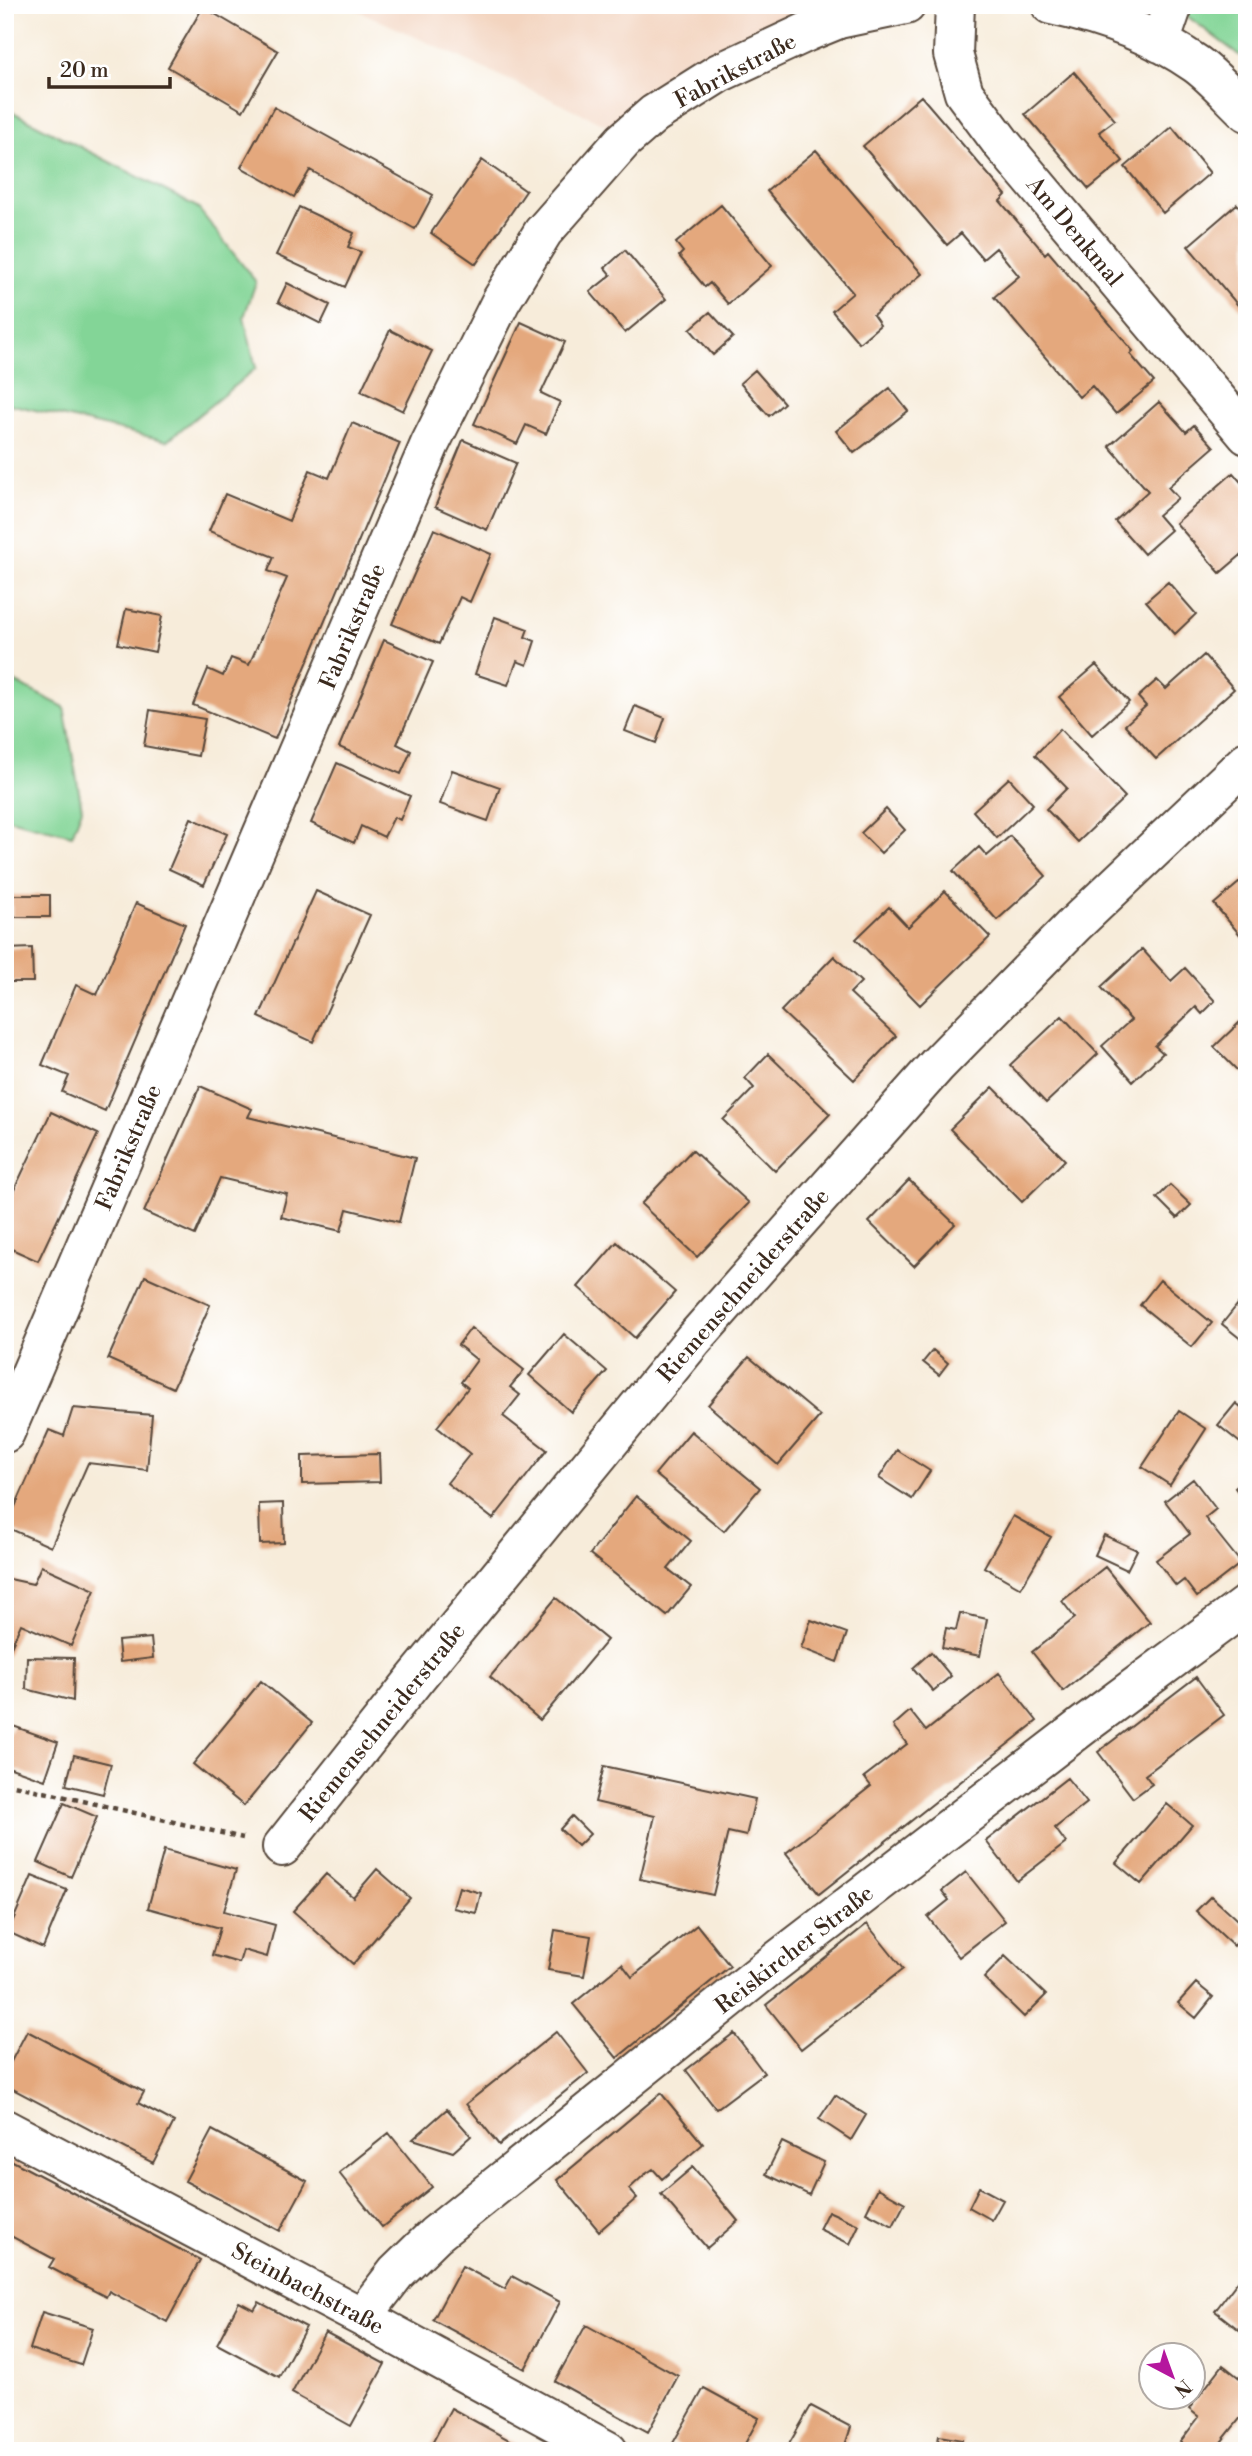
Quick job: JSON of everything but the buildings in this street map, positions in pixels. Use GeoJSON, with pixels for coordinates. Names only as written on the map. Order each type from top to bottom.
{"type":"FeatureCollection","features":[{"type":"Feature","properties":{"kind":"street","name":"Fabrikstraße"},"geometry":{"type":"LineString","coordinates":[[5,1433],[430,444],[501,300],[543,232],[623,141],[654,114],[719,72],[839,19],[906,5]]}},
{"type":"Feature","properties":{"kind":"street","name":"Am Denkmal"},"geometry":{"type":"LineString","coordinates":[[955,5],[953,54],[964,93],[1002,144],[1247,436]]}},
{"type":"Feature","properties":{"kind":"street"},"geometry":{"type":"LineString","coordinates":[[1051,5],[1090,13],[1160,43],[1197,65],[1247,112]]}},
{"type":"Feature","properties":{"kind":"street"},"geometry":{"type":"LineString","coordinates":[[1160,43],[1173,5]]}},
{"type":"Feature","properties":{"kind":"street","name":"Riemenschneiderstraße"},"geometry":{"type":"LineString","coordinates":[[282,1847],[693,1340],[937,1065],[1074,925],[1243,774]]}},
{"type":"Feature","properties":{"kind":"street","name":"Reiskircher Straße"},"geometry":{"type":"LineString","coordinates":[[362,2317],[396,2273],[435,2235],[765,1970],[1084,1724],[1247,1604]]}},
{"type":"Feature","properties":{"kind":"street","name":"Steinbachstraße"},"geometry":{"type":"LineString","coordinates":[[5,2129],[362,2317],[608,2451]]}},
{"type":"Feature","properties":{"kind":"path"},"geometry":{"type":"LineString","coordinates":[[5,1783],[282,1847]]}},
{"type":"Feature","properties":{"kind":"shaded area"},"geometry":{"type":"Polygon","coordinates":[[[346,5],[841,5],[794,18],[708,56],[647,97],[611,127],[346,5]]]}},
{"type":"Feature","properties":{"kind":"green space"},"geometry":{"type":"Polygon","coordinates":[[[1184,5],[1247,5],[1247,61],[1183,13],[1184,5]]]}},
{"type":"Feature","properties":{"kind":"green space"},"geometry":{"type":"Polygon","coordinates":[[[5,108],[197,207],[256,282],[244,317],[256,368],[167,441],[5,403],[5,108]]]}},
{"type":"Feature","properties":{"kind":"green space"},"geometry":{"type":"Polygon","coordinates":[[[5,624],[14,682],[64,707],[82,809],[72,835],[5,818],[5,624]]]}}]}
